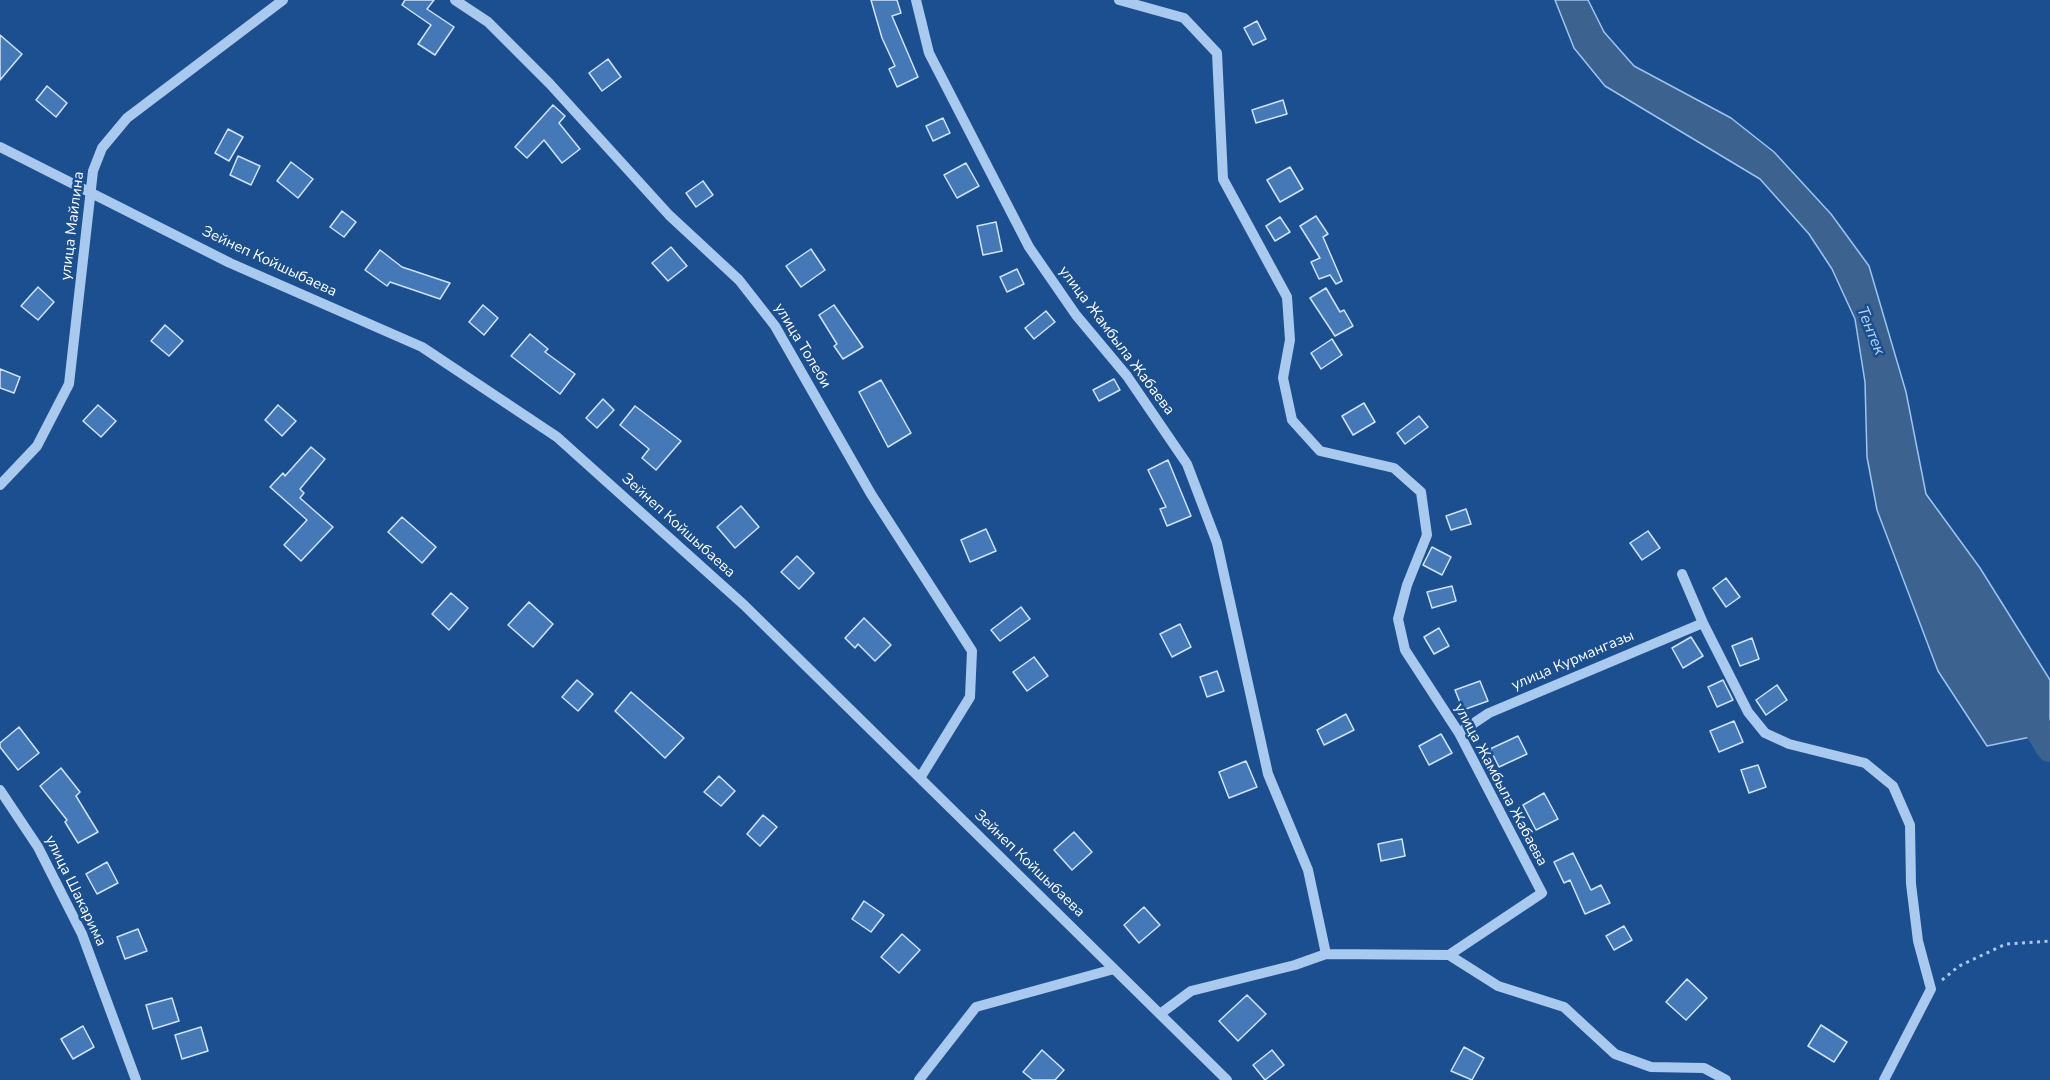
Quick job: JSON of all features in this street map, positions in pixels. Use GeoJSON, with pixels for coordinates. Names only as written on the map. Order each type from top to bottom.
{"type":"FeatureCollection","features":[{"type":"Feature","properties":{"kind":"street","name":"улица Майлина"},"geometry":{"type":"LineString","coordinates":[[0,484],[37,446],[69,384],[93,171],[102,148],[127,118],[283,0]]}},
{"type":"Feature","properties":{"kind":"street","name":"улица Толеби"},"geometry":{"type":"LineString","coordinates":[[455,0],[488,22],[550,84],[669,215],[740,280],[775,326],[871,494],[972,651],[970,697],[920,778]]}},
{"type":"Feature","properties":{"kind":"street","name":"улица Жамбыла Жабаева"},"geometry":{"type":"LineString","coordinates":[[916,0],[929,52],[1029,247],[1076,315],[1127,376],[1186,464],[1217,543],[1268,774],[1308,870],[1326,954]]}},
{"type":"Feature","properties":{"kind":"street","name":"улица Жамбыла Жабаева"},"geometry":{"type":"LineString","coordinates":[[1119,0],[1184,18],[1217,53],[1223,179],[1287,297],[1290,340],[1283,378],[1292,420],[1320,451],[1394,468],[1421,492],[1427,535],[1407,585],[1398,619],[1405,650],[1459,733],[1542,893],[1449,955]]}},
{"type":"Feature","properties":{"kind":"street","name":"Зейнеп Койшыбаева"},"geometry":{"type":"LineString","coordinates":[[0,147],[230,263],[422,347],[557,437],[744,605],[1227,1080]]}},
{"type":"Feature","properties":{"kind":"street"},"geometry":{"type":"LineString","coordinates":[[1682,574],[1703,623],[1748,712],[1765,733],[1789,744],[1865,763],[1893,786],[1910,825],[1911,884],[1915,918],[1931,989],[1911,1032],[1884,1080]]}},
{"type":"Feature","properties":{"kind":"street","name":"улица Курмангазы"},"geometry":{"type":"LineString","coordinates":[[1459,733],[1489,713],[1703,623]]}},
{"type":"Feature","properties":{"kind":"street","name":"улица Шакарима"},"geometry":{"type":"LineString","coordinates":[[0,790],[38,847],[82,934],[135,1080]]}},
{"type":"Feature","properties":{"kind":"street"},"geometry":{"type":"LineString","coordinates":[[1160,1014],[1191,991],[1295,965],[1326,954],[1449,955],[1498,986],[1564,1007],[1615,1054],[1651,1067],[1704,1068],[1726,1080]]}},
{"type":"Feature","properties":{"kind":"street"},"geometry":{"type":"LineString","coordinates":[[919,1080],[976,1007],[1114,969]]}},
{"type":"Feature","properties":{"kind":"path"},"geometry":{"type":"LineString","coordinates":[[1931,989],[1959,966],[2006,944],[2050,941]]}},
{"type":"Feature","properties":{"kind":"water"},"geometry":{"type":"Polygon","coordinates":[[[1555,0],[1588,0],[1604,32],[1634,66],[1731,118],[1774,152],[1831,214],[1869,266],[1906,392],[1926,494],[1980,568],[2050,680],[2050,733],[1987,746],[1938,671],[1877,510],[1867,457],[1865,382],[1855,319],[1832,269],[1809,234],[1760,179],[1605,86],[1574,48],[1555,0]]]}},
{"type":"Feature","properties":{"kind":"building"},"geometry":{"type":"Polygon","coordinates":[[[405,0],[434,0],[427,9],[454,27],[435,55],[418,44],[431,25],[402,5],[405,0]]]}},
{"type":"Feature","properties":{"kind":"building"},"geometry":{"type":"Polygon","coordinates":[[[871,0],[897,0],[901,13],[892,16],[918,77],[897,87],[889,69],[895,66],[882,38],[871,0]]]}},
{"type":"Feature","properties":{"kind":"building"},"geometry":{"type":"Polygon","coordinates":[[[1257,21],[1266,39],[1253,45],[1244,28],[1257,21]]]}},
{"type":"Feature","properties":{"kind":"building"},"geometry":{"type":"Polygon","coordinates":[[[0,35],[22,54],[0,80],[0,35]]]}},
{"type":"Feature","properties":{"kind":"building"},"geometry":{"type":"Polygon","coordinates":[[[608,59],[621,77],[602,91],[589,73],[608,59]]]}},
{"type":"Feature","properties":{"kind":"building"},"geometry":{"type":"Polygon","coordinates":[[[47,86],[67,103],[56,117],[36,100],[47,86]]]}},
{"type":"Feature","properties":{"kind":"building"},"geometry":{"type":"Polygon","coordinates":[[[1283,100],[1287,114],[1256,123],[1252,110],[1283,100]]]}},
{"type":"Feature","properties":{"kind":"building"},"geometry":{"type":"Polygon","coordinates":[[[553,105],[565,116],[559,123],[580,149],[562,163],[544,140],[527,158],[515,147],[553,105]]]}},
{"type":"Feature","properties":{"kind":"building"},"geometry":{"type":"Polygon","coordinates":[[[943,118],[950,133],[933,141],[926,126],[943,118]]]}},
{"type":"Feature","properties":{"kind":"building"},"geometry":{"type":"Polygon","coordinates":[[[228,129],[243,137],[229,161],[215,153],[228,129]]]}},
{"type":"Feature","properties":{"kind":"building"},"geometry":{"type":"Polygon","coordinates":[[[238,156],[260,166],[251,185],[230,175],[238,156]]]}},
{"type":"Feature","properties":{"kind":"building"},"geometry":{"type":"Polygon","coordinates":[[[291,162],[313,179],[298,198],[277,181],[291,162]]]}},
{"type":"Feature","properties":{"kind":"building"},"geometry":{"type":"Polygon","coordinates":[[[966,163],[979,186],[957,198],[944,175],[966,163]]]}},
{"type":"Feature","properties":{"kind":"building"},"geometry":{"type":"Polygon","coordinates":[[[1290,167],[1303,189],[1280,202],[1267,180],[1290,167]]]}},
{"type":"Feature","properties":{"kind":"building"},"geometry":{"type":"Polygon","coordinates":[[[703,181],[713,195],[696,207],[686,193],[703,181]]]}},
{"type":"Feature","properties":{"kind":"building"},"geometry":{"type":"Polygon","coordinates":[[[342,211],[356,222],[344,237],[330,227],[342,211]]]}},
{"type":"Feature","properties":{"kind":"building"},"geometry":{"type":"Polygon","coordinates":[[[1316,216],[1328,234],[1323,237],[1342,281],[1336,284],[1330,275],[1319,279],[1311,262],[1320,258],[1300,226],[1316,216]]]}},
{"type":"Feature","properties":{"kind":"building"},"geometry":{"type":"Polygon","coordinates":[[[1280,217],[1290,232],[1275,241],[1266,226],[1280,217]]]}},
{"type":"Feature","properties":{"kind":"building"},"geometry":{"type":"Polygon","coordinates":[[[996,222],[1002,251],[983,255],[977,226],[996,222]]]}},
{"type":"Feature","properties":{"kind":"building"},"geometry":{"type":"Polygon","coordinates":[[[671,247],[687,266],[668,281],[652,263],[671,247]]]}},
{"type":"Feature","properties":{"kind":"building"},"geometry":{"type":"Polygon","coordinates":[[[811,249],[825,270],[801,287],[786,266],[811,249]]]}},
{"type":"Feature","properties":{"kind":"building"},"geometry":{"type":"Polygon","coordinates":[[[380,250],[402,267],[450,283],[440,299],[390,282],[387,286],[365,270],[380,250]]]}},
{"type":"Feature","properties":{"kind":"building"},"geometry":{"type":"Polygon","coordinates":[[[1017,269],[1024,284],[1007,292],[1000,277],[1017,269]]]}},
{"type":"Feature","properties":{"kind":"building"},"geometry":{"type":"Polygon","coordinates":[[[38,287],[54,302],[38,320],[21,306],[38,287]]]}},
{"type":"Feature","properties":{"kind":"building"},"geometry":{"type":"Polygon","coordinates":[[[1326,288],[1340,312],[1344,310],[1353,326],[1335,336],[1310,298],[1326,288]]]}},
{"type":"Feature","properties":{"kind":"building"},"geometry":{"type":"Polygon","coordinates":[[[483,305],[498,318],[484,335],[469,322],[483,305]]]}},
{"type":"Feature","properties":{"kind":"building"},"geometry":{"type":"Polygon","coordinates":[[[834,305],[863,347],[843,359],[834,346],[837,344],[819,315],[834,305]]]}},
{"type":"Feature","properties":{"kind":"building"},"geometry":{"type":"Polygon","coordinates":[[[1046,311],[1055,322],[1034,339],[1025,328],[1046,311]]]}},
{"type":"Feature","properties":{"kind":"building"},"geometry":{"type":"Polygon","coordinates":[[[165,325],[183,341],[169,356],[151,341],[165,325]]]}},
{"type":"Feature","properties":{"kind":"building"},"geometry":{"type":"Polygon","coordinates":[[[530,334],[548,349],[545,352],[575,374],[560,394],[511,356],[530,334]]]}},
{"type":"Feature","properties":{"kind":"building"},"geometry":{"type":"Polygon","coordinates":[[[1332,339],[1342,355],[1321,369],[1311,353],[1332,339]]]}},
{"type":"Feature","properties":{"kind":"building"},"geometry":{"type":"Polygon","coordinates":[[[0,369],[20,377],[14,393],[0,388],[0,369]]]}},
{"type":"Feature","properties":{"kind":"building"},"geometry":{"type":"Polygon","coordinates":[[[1114,379],[1120,390],[1099,401],[1093,390],[1114,379]]]}},
{"type":"Feature","properties":{"kind":"building"},"geometry":{"type":"Polygon","coordinates":[[[881,380],[911,433],[888,447],[859,392],[881,380]]]}},
{"type":"Feature","properties":{"kind":"building"},"geometry":{"type":"Polygon","coordinates":[[[603,399],[614,410],[597,428],[586,418],[603,399]]]}},
{"type":"Feature","properties":{"kind":"building"},"geometry":{"type":"Polygon","coordinates":[[[1364,403],[1375,422],[1353,435],[1342,416],[1364,403]]]}},
{"type":"Feature","properties":{"kind":"building"},"geometry":{"type":"Polygon","coordinates":[[[98,405],[116,421],[101,437],[83,421],[98,405]]]}},
{"type":"Feature","properties":{"kind":"building"},"geometry":{"type":"Polygon","coordinates":[[[278,405],[296,421],[282,436],[265,420],[278,405]]]}},
{"type":"Feature","properties":{"kind":"building"},"geometry":{"type":"Polygon","coordinates":[[[635,406],[681,441],[656,470],[642,458],[649,449],[620,425],[635,406]]]}},
{"type":"Feature","properties":{"kind":"building"},"geometry":{"type":"Polygon","coordinates":[[[1419,416],[1428,427],[1405,444],[1397,433],[1419,416]]]}},
{"type":"Feature","properties":{"kind":"building"},"geometry":{"type":"Polygon","coordinates":[[[311,447],[325,459],[300,489],[304,493],[300,498],[333,527],[301,561],[284,545],[307,520],[270,487],[283,473],[285,476],[311,447]]]}},
{"type":"Feature","properties":{"kind":"building"},"geometry":{"type":"Polygon","coordinates":[[[1168,460],[1191,516],[1167,526],[1160,509],[1166,507],[1148,470],[1168,460]]]}},
{"type":"Feature","properties":{"kind":"building"},"geometry":{"type":"Polygon","coordinates":[[[741,506],[759,527],[735,548],[717,527],[741,506]]]}},
{"type":"Feature","properties":{"kind":"building"},"geometry":{"type":"Polygon","coordinates":[[[1466,509],[1471,524],[1451,530],[1446,516],[1466,509]]]}},
{"type":"Feature","properties":{"kind":"building"},"geometry":{"type":"Polygon","coordinates":[[[402,517],[436,547],[422,563],[388,532],[402,517]]]}},
{"type":"Feature","properties":{"kind":"building"},"geometry":{"type":"Polygon","coordinates":[[[986,529],[996,551],[970,562],[961,540],[986,529]]]}},
{"type":"Feature","properties":{"kind":"building"},"geometry":{"type":"Polygon","coordinates":[[[1648,531],[1660,548],[1642,560],[1630,543],[1648,531]]]}},
{"type":"Feature","properties":{"kind":"building"},"geometry":{"type":"Polygon","coordinates":[[[1432,547],[1451,557],[1442,575],[1423,565],[1432,547]]]}},
{"type":"Feature","properties":{"kind":"building"},"geometry":{"type":"Polygon","coordinates":[[[797,556],[814,573],[799,589],[781,572],[797,556]]]}},
{"type":"Feature","properties":{"kind":"building"},"geometry":{"type":"Polygon","coordinates":[[[1726,578],[1740,597],[1726,607],[1713,588],[1726,578]]]}},
{"type":"Feature","properties":{"kind":"building"},"geometry":{"type":"Polygon","coordinates":[[[1452,586],[1456,601],[1432,608],[1427,592],[1452,586]]]}},
{"type":"Feature","properties":{"kind":"building"},"geometry":{"type":"Polygon","coordinates":[[[451,593],[468,608],[449,630],[432,614],[451,593]]]}},
{"type":"Feature","properties":{"kind":"building"},"geometry":{"type":"Polygon","coordinates":[[[529,602],[553,624],[533,647],[508,625],[529,602]]]}},
{"type":"Feature","properties":{"kind":"building"},"geometry":{"type":"Polygon","coordinates":[[[1021,607],[1030,619],[1000,641],[991,630],[1021,607]]]}},
{"type":"Feature","properties":{"kind":"building"},"geometry":{"type":"Polygon","coordinates":[[[864,618],[891,645],[875,661],[858,644],[855,648],[845,638],[864,618]]]}},
{"type":"Feature","properties":{"kind":"building"},"geometry":{"type":"Polygon","coordinates":[[[1180,624],[1191,647],[1172,657],[1160,634],[1180,624]]]}},
{"type":"Feature","properties":{"kind":"building"},"geometry":{"type":"Polygon","coordinates":[[[1439,628],[1449,646],[1434,654],[1424,637],[1439,628]]]}},
{"type":"Feature","properties":{"kind":"building"},"geometry":{"type":"Polygon","coordinates":[[[1691,637],[1703,656],[1683,668],[1672,648],[1691,637]]]}},
{"type":"Feature","properties":{"kind":"building"},"geometry":{"type":"Polygon","coordinates":[[[1752,638],[1759,659],[1740,666],[1732,646],[1752,638]]]}},
{"type":"Feature","properties":{"kind":"building"},"geometry":{"type":"Polygon","coordinates":[[[1034,657],[1048,676],[1027,691],[1013,672],[1034,657]]]}},
{"type":"Feature","properties":{"kind":"building"},"geometry":{"type":"Polygon","coordinates":[[[1217,671],[1224,691],[1207,697],[1200,677],[1217,671]]]}},
{"type":"Feature","properties":{"kind":"building"},"geometry":{"type":"Polygon","coordinates":[[[577,680],[593,694],[578,711],[562,697],[577,680]]]}},
{"type":"Feature","properties":{"kind":"building"},"geometry":{"type":"Polygon","coordinates":[[[1723,680],[1733,700],[1717,707],[1708,687],[1723,680]]]}},
{"type":"Feature","properties":{"kind":"building"},"geometry":{"type":"Polygon","coordinates":[[[1480,681],[1488,701],[1463,710],[1455,690],[1480,681]]]}},
{"type":"Feature","properties":{"kind":"building"},"geometry":{"type":"Polygon","coordinates":[[[1777,685],[1787,700],[1766,715],[1756,700],[1777,685]]]}},
{"type":"Feature","properties":{"kind":"building"},"geometry":{"type":"Polygon","coordinates":[[[631,692],[684,738],[665,758],[615,711],[631,692]]]}},
{"type":"Feature","properties":{"kind":"building"},"geometry":{"type":"Polygon","coordinates":[[[1346,714],[1354,730],[1324,745],[1317,730],[1346,714]]]}},
{"type":"Feature","properties":{"kind":"building"},"geometry":{"type":"Polygon","coordinates":[[[1734,721],[1743,742],[1719,752],[1710,731],[1734,721]]]}},
{"type":"Feature","properties":{"kind":"building"},"geometry":{"type":"Polygon","coordinates":[[[19,727],[39,753],[18,770],[0,747],[0,743],[19,727]]]}},
{"type":"Feature","properties":{"kind":"building"},"geometry":{"type":"Polygon","coordinates":[[[1441,734],[1452,753],[1429,765],[1419,746],[1441,734]]]}},
{"type":"Feature","properties":{"kind":"building"},"geometry":{"type":"Polygon","coordinates":[[[1518,736],[1527,754],[1499,767],[1490,749],[1518,736]]]}},
{"type":"Feature","properties":{"kind":"building"},"geometry":{"type":"Polygon","coordinates":[[[1246,761],[1257,787],[1229,798],[1219,772],[1246,761]]]}},
{"type":"Feature","properties":{"kind":"building"},"geometry":{"type":"Polygon","coordinates":[[[1758,765],[1766,787],[1749,793],[1741,770],[1758,765]]]}},
{"type":"Feature","properties":{"kind":"building"},"geometry":{"type":"Polygon","coordinates":[[[61,768],[80,792],[76,796],[98,832],[78,843],[65,822],[67,820],[40,786],[61,768]]]}},
{"type":"Feature","properties":{"kind":"building"},"geometry":{"type":"Polygon","coordinates":[[[719,776],[735,791],[721,806],[704,792],[719,776]]]}},
{"type":"Feature","properties":{"kind":"building"},"geometry":{"type":"Polygon","coordinates":[[[1544,793],[1558,819],[1536,830],[1523,805],[1544,793]]]}},
{"type":"Feature","properties":{"kind":"building"},"geometry":{"type":"Polygon","coordinates":[[[763,815],[777,827],[760,846],[747,834],[763,815]]]}},
{"type":"Feature","properties":{"kind":"building"},"geometry":{"type":"Polygon","coordinates":[[[1074,832],[1092,852],[1072,870],[1054,850],[1074,832]]]}},
{"type":"Feature","properties":{"kind":"building"},"geometry":{"type":"Polygon","coordinates":[[[1402,839],[1405,856],[1381,861],[1378,844],[1402,839]]]}},
{"type":"Feature","properties":{"kind":"building"},"geometry":{"type":"Polygon","coordinates":[[[1573,853],[1591,890],[1601,885],[1610,903],[1585,914],[1570,880],[1564,883],[1554,862],[1573,853]]]}},
{"type":"Feature","properties":{"kind":"building"},"geometry":{"type":"Polygon","coordinates":[[[107,862],[118,883],[97,894],[86,874],[107,862]]]}},
{"type":"Feature","properties":{"kind":"building"},"geometry":{"type":"Polygon","coordinates":[[[864,901],[884,915],[871,932],[852,919],[864,901]]]}},
{"type":"Feature","properties":{"kind":"building"},"geometry":{"type":"Polygon","coordinates":[[[1144,907],[1160,925],[1139,943],[1124,925],[1144,907]]]}},
{"type":"Feature","properties":{"kind":"building"},"geometry":{"type":"Polygon","coordinates":[[[1624,926],[1632,940],[1614,950],[1606,936],[1624,926]]]}},
{"type":"Feature","properties":{"kind":"building"},"geometry":{"type":"Polygon","coordinates":[[[138,929],[147,951],[125,959],[117,937],[138,929]]]}},
{"type":"Feature","properties":{"kind":"building"},"geometry":{"type":"Polygon","coordinates":[[[902,934],[920,950],[899,973],[881,957],[902,934]]]}},
{"type":"Feature","properties":{"kind":"building"},"geometry":{"type":"Polygon","coordinates":[[[1687,979],[1707,998],[1686,1020],[1666,1002],[1687,979]]]}},
{"type":"Feature","properties":{"kind":"building"},"geometry":{"type":"Polygon","coordinates":[[[1247,995],[1266,1014],[1238,1041],[1219,1021],[1247,995]]]}},
{"type":"Feature","properties":{"kind":"building"},"geometry":{"type":"Polygon","coordinates":[[[172,998],[179,1021],[153,1029],[146,1005],[172,998]]]}},
{"type":"Feature","properties":{"kind":"building"},"geometry":{"type":"Polygon","coordinates":[[[1821,1025],[1847,1042],[1834,1062],[1808,1046],[1821,1025]]]}},
{"type":"Feature","properties":{"kind":"building"},"geometry":{"type":"Polygon","coordinates":[[[83,1026],[94,1047],[73,1059],[61,1039],[83,1026]]]}},
{"type":"Feature","properties":{"kind":"building"},"geometry":{"type":"Polygon","coordinates":[[[201,1027],[208,1051],[182,1059],[175,1035],[201,1027]]]}},
{"type":"Feature","properties":{"kind":"building"},"geometry":{"type":"Polygon","coordinates":[[[1464,1047],[1484,1058],[1472,1080],[1451,1071],[1464,1047]]]}},
{"type":"Feature","properties":{"kind":"building"},"geometry":{"type":"Polygon","coordinates":[[[1042,1050],[1064,1070],[1055,1080],[1033,1080],[1023,1072],[1042,1050]]]}},
{"type":"Feature","properties":{"kind":"building"},"geometry":{"type":"Polygon","coordinates":[[[1272,1050],[1284,1065],[1265,1080],[1253,1065],[1272,1050]]]}},
{"type":"Feature","properties":{"kind":"waterway","name":"Тентек"},"geometry":{"type":"LineString","coordinates":[[2022,702],[2050,748]]}}]}
